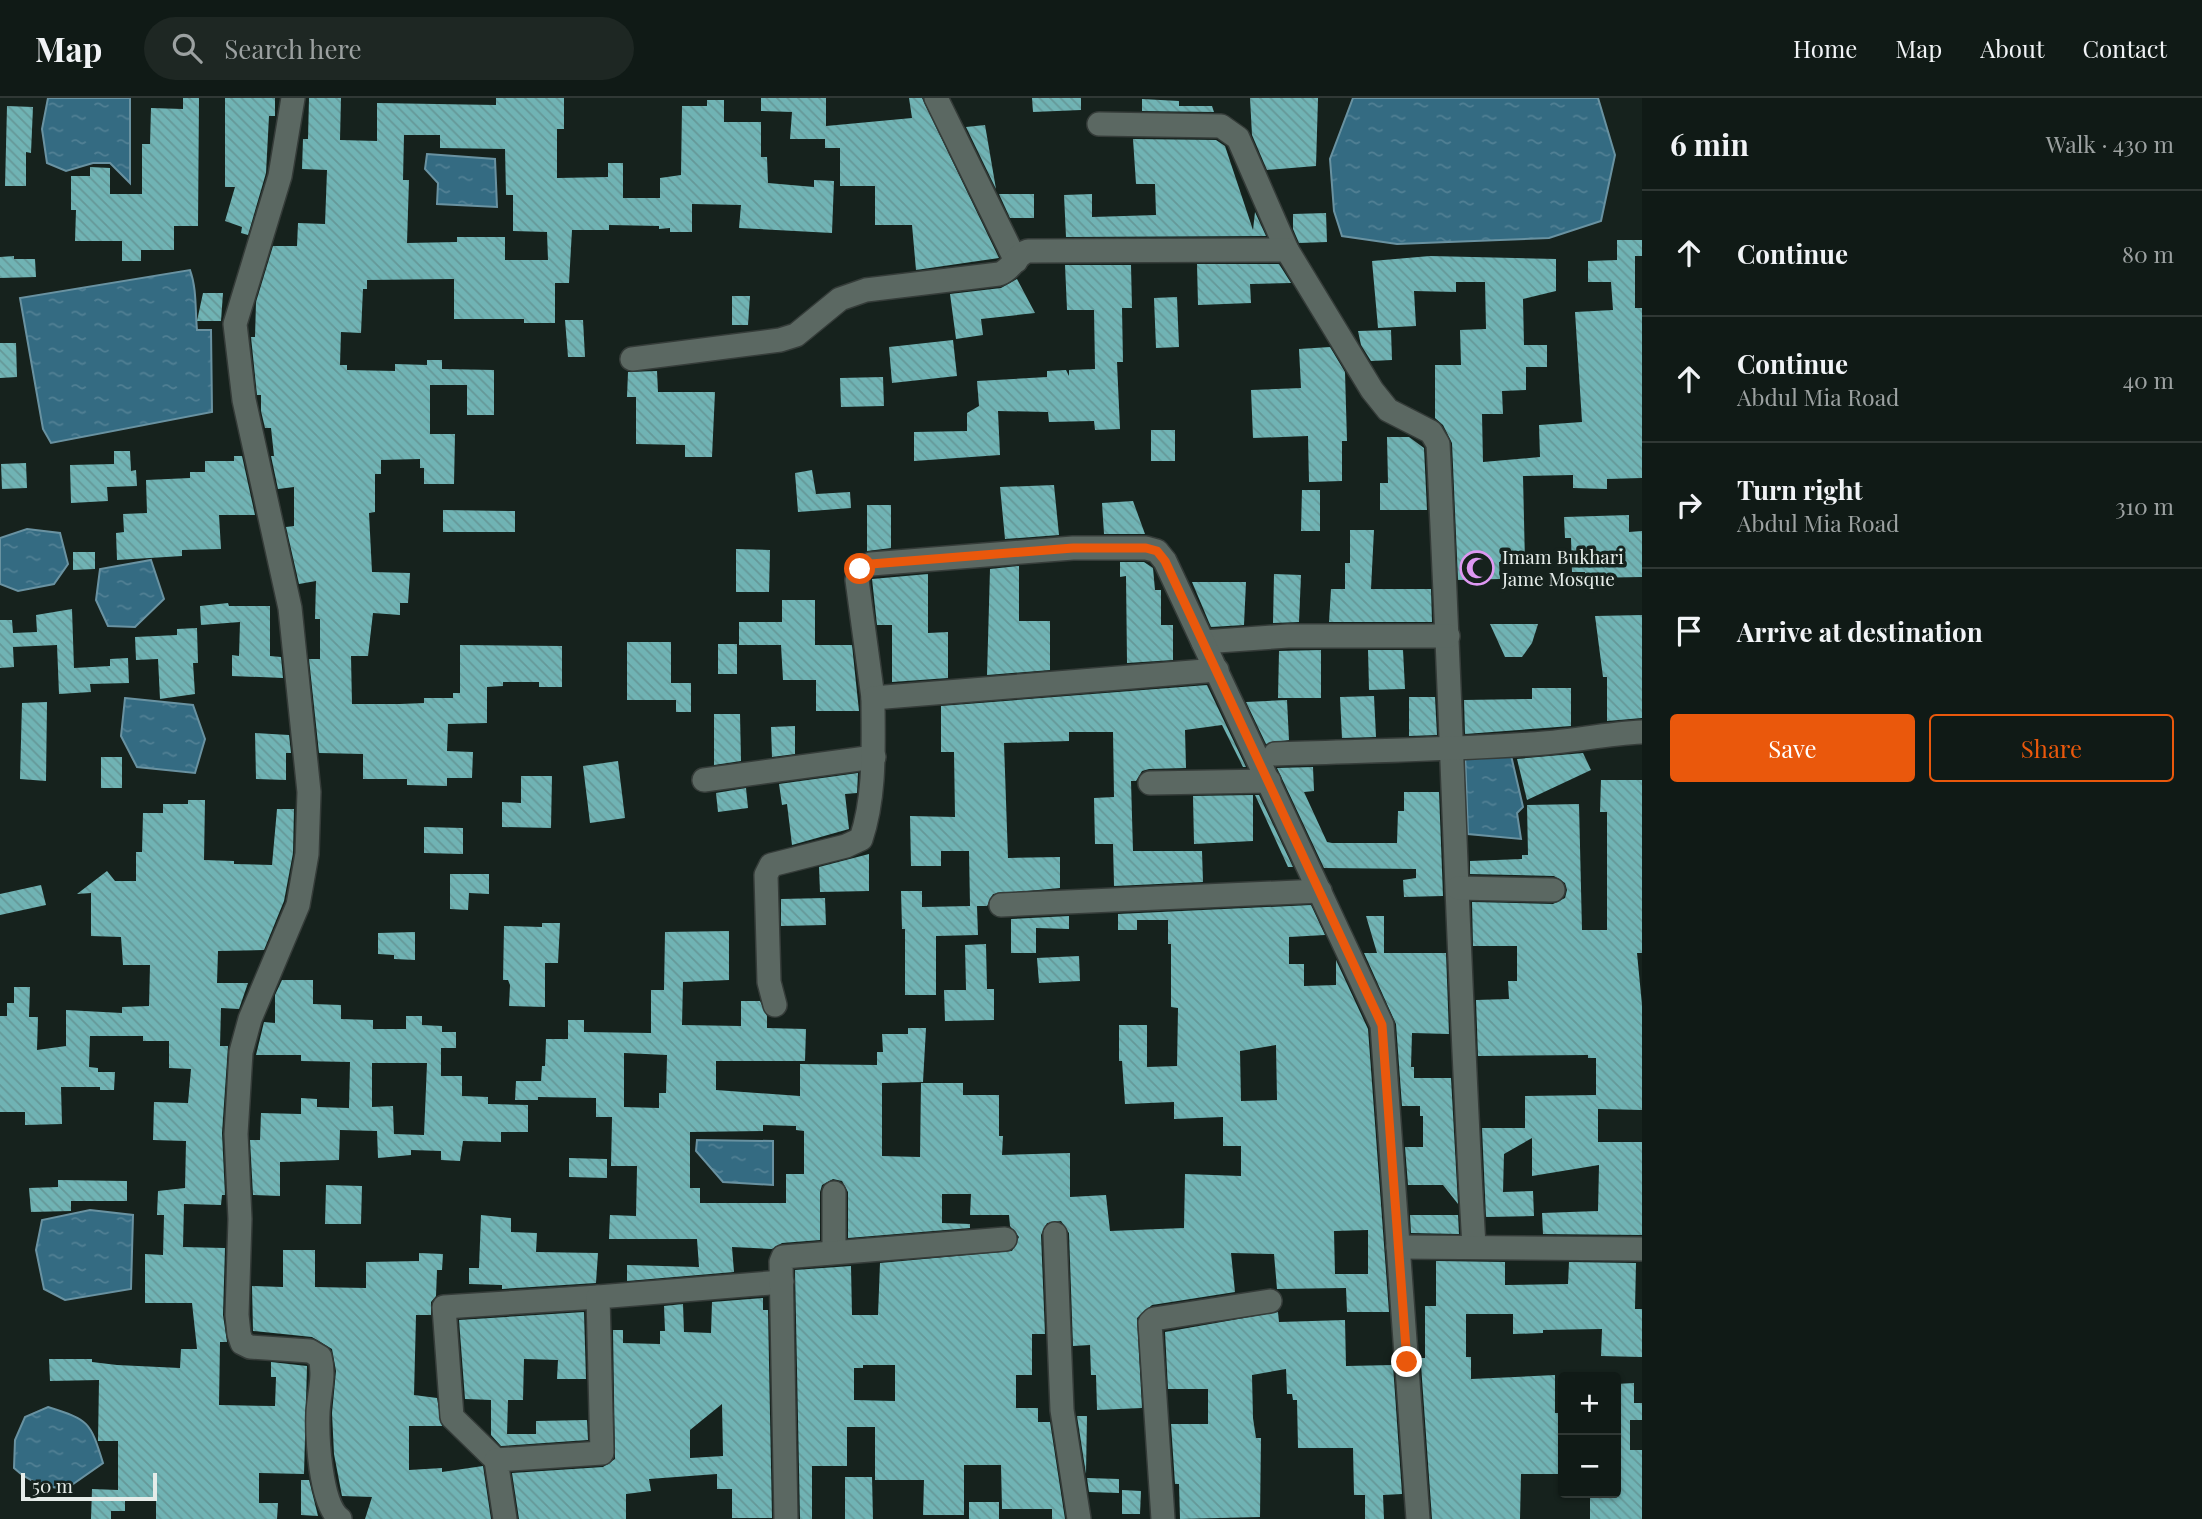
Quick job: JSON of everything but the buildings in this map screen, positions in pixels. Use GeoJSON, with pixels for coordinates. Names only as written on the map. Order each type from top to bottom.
{"type":"FeatureCollection","features":[{"type":"Feature","properties":{"kind":"street"},"geometry":{"type":"LineString","coordinates":[[293,98],[280,176],[235,324],[244,400],[290,608],[309,792],[307,855],[294,917],[250,1019],[241,1052],[236,1134],[240,1219],[237,1315],[242,1343],[250,1347],[310,1351],[320,1357],[324,1370],[318,1410],[319,1441],[326,1494],[340,1519]]}},
{"type":"Feature","properties":{"kind":"street"},"geometry":{"type":"LineString","coordinates":[[936,98],[1016,261]]}},
{"type":"Feature","properties":{"kind":"street"},"geometry":{"type":"LineString","coordinates":[[1099,124],[1221,126],[1238,138],[1286,250],[1372,390],[1388,410],[1431,432],[1438,444],[1454,747],[1462,1052],[1474,1246]]}},
{"type":"Feature","properties":{"kind":"street"},"geometry":{"type":"LineString","coordinates":[[632,359],[779,340],[804,330],[840,299],[866,290],[999,274],[1010,270],[1028,251],[1286,250]]}},
{"type":"Feature","properties":{"kind":"street"},"geometry":{"type":"LineString","coordinates":[[775,1005],[769,982],[766,875],[771,865],[846,846],[861,839],[868,818],[874,757],[873,698],[857,580],[860,569],[871,564],[1073,548],[1146,548],[1157,551],[1165,561],[1217,670],[1382,1025],[1418,1519]]}},
{"type":"Feature","properties":{"kind":"street"},"geometry":{"type":"LineString","coordinates":[[1203,642],[1288,636],[1448,636]]}},
{"type":"Feature","properties":{"kind":"street"},"geometry":{"type":"LineString","coordinates":[[873,698],[1217,670]]}},
{"type":"Feature","properties":{"kind":"street"},"geometry":{"type":"LineString","coordinates":[[1275,754],[1564,742],[1581,736],[1642,732]]}},
{"type":"Feature","properties":{"kind":"street"},"geometry":{"type":"LineString","coordinates":[[704,780],[874,757]]}},
{"type":"Feature","properties":{"kind":"street"},"geometry":{"type":"LineString","coordinates":[[1150,783],[1269,781]]}},
{"type":"Feature","properties":{"kind":"street"},"geometry":{"type":"LineString","coordinates":[[1458,888],[1553,890]]}},
{"type":"Feature","properties":{"kind":"street"},"geometry":{"type":"LineString","coordinates":[[1001,905],[1320,891]]}},
{"type":"Feature","properties":{"kind":"street"},"geometry":{"type":"LineString","coordinates":[[834,1194],[834,1252]]}},
{"type":"Feature","properties":{"kind":"street"},"geometry":{"type":"LineString","coordinates":[[1055,1234],[1062,1410],[1079,1519]]}},
{"type":"Feature","properties":{"kind":"street"},"geometry":{"type":"LineString","coordinates":[[786,1519],[783,1257],[1005,1239]]}},
{"type":"Feature","properties":{"kind":"street"},"geometry":{"type":"LineString","coordinates":[[1398,1247],[1642,1249]]}},
{"type":"Feature","properties":{"kind":"street"},"geometry":{"type":"LineString","coordinates":[[505,1519],[496,1460],[452,1417],[444,1307],[782,1282]]}},
{"type":"Feature","properties":{"kind":"street"},"geometry":{"type":"LineString","coordinates":[[496,1460],[602,1453],[598,1297]]}},
{"type":"Feature","properties":{"kind":"street"},"geometry":{"type":"LineString","coordinates":[[1163,1519],[1150,1323],[1154,1318],[1270,1301]]}},
{"type":"Feature","properties":{"kind":"water"},"geometry":{"type":"Polygon","coordinates":[[[48,98],[130,98],[130,183],[110,163],[93,163],[66,171],[47,163],[42,129],[48,98]]]}},
{"type":"Feature","properties":{"kind":"water"},"geometry":{"type":"Polygon","coordinates":[[[1353,98],[1598,98],[1615,155],[1601,221],[1549,238],[1397,244],[1342,236],[1334,211],[1330,159],[1353,98]]]}},
{"type":"Feature","properties":{"kind":"water"},"geometry":{"type":"Polygon","coordinates":[[[427,154],[495,159],[497,207],[437,204],[438,183],[425,169],[427,154]]]}},
{"type":"Feature","properties":{"kind":"water"},"geometry":{"type":"Polygon","coordinates":[[[190,270],[195,292],[197,330],[211,330],[212,412],[51,443],[43,429],[20,298],[190,270]]]}},
{"type":"Feature","properties":{"kind":"water"},"geometry":{"type":"Polygon","coordinates":[[[27,529],[60,533],[68,564],[54,584],[18,591],[0,584],[0,538],[27,529]]]}},
{"type":"Feature","properties":{"kind":"water"},"geometry":{"type":"Polygon","coordinates":[[[151,560],[164,599],[135,627],[108,626],[96,600],[100,569],[151,560]]]}},
{"type":"Feature","properties":{"kind":"water"},"geometry":{"type":"Polygon","coordinates":[[[125,698],[193,705],[205,739],[195,773],[137,767],[121,736],[125,698]]]}},
{"type":"Feature","properties":{"kind":"water"},"geometry":{"type":"Polygon","coordinates":[[[1510,751],[1523,807],[1517,813],[1521,839],[1468,834],[1465,753],[1510,751]]]}},
{"type":"Feature","properties":{"kind":"water"},"geometry":{"type":"Polygon","coordinates":[[[697,1140],[773,1141],[773,1185],[723,1182],[696,1151],[697,1140]]]}},
{"type":"Feature","properties":{"kind":"water"},"geometry":{"type":"Polygon","coordinates":[[[90,1210],[133,1215],[131,1289],[65,1300],[44,1289],[36,1250],[42,1220],[90,1210]]]}},
{"type":"Feature","properties":{"kind":"water"},"geometry":{"type":"Polygon","coordinates":[[[48,1407],[72,1415],[86,1424],[95,1438],[103,1463],[66,1489],[38,1483],[14,1468],[15,1440],[25,1417],[48,1407]]]}},
{"type":"Feature","properties":{"kind":"place","name":"Imam Bukhari Jame Mosque"},"geometry":{"type":"Point","coordinates":[1477,568]}},
{"type":"Feature","properties":{"kind":"route"},"geometry":{"type":"LineString","coordinates":[[860,569],[871,564],[1073,548],[1146,548],[1157,551],[1165,561],[1382,1025],[1407,1362]]}}]}
